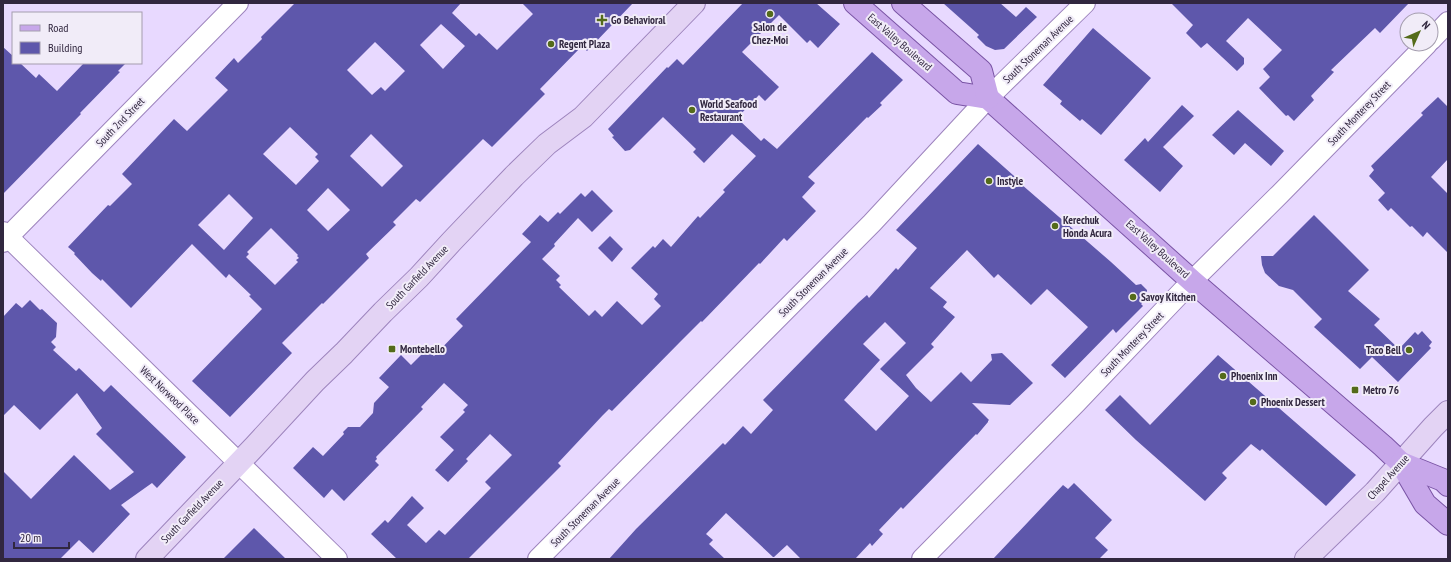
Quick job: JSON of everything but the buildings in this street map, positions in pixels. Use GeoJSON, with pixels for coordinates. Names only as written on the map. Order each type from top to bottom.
{"type":"FeatureCollection","features":[{"type":"Feature","properties":{"kind":"main road","name":"South Garfield Avenue"},"geometry":{"type":"LineString","coordinates":[[147,559],[315,381],[419,277],[514,176],[547,144],[583,117],[694,3]]}},
{"type":"Feature","properties":{"kind":"main road","name":"East Valley Boulevard"},"geometry":{"type":"LineString","coordinates":[[855,3],[957,93],[988,98],[1192,281],[1401,463],[1426,504],[1448,524]]}},
{"type":"Feature","properties":{"kind":"main road"},"geometry":{"type":"LineString","coordinates":[[903,3],[981,71],[988,98]]}},
{"type":"Feature","properties":{"kind":"main road","name":"Chapel Avenue"},"geometry":{"type":"LineString","coordinates":[[1306,559],[1375,492],[1432,427],[1448,412]]}},
{"type":"Feature","properties":{"kind":"main road","name":"East Valley Boulevard"},"geometry":{"type":"LineString","coordinates":[[1401,463],[1444,480],[1448,484]]}},
{"type":"Feature","properties":{"kind":"street","name":"South 2nd Street"},"geometry":{"type":"LineString","coordinates":[[5,237],[238,3]]}},
{"type":"Feature","properties":{"kind":"street","name":"South Stoneman Avenue"},"geometry":{"type":"LineString","coordinates":[[538,559],[872,223],[988,98],[1085,3]]}},
{"type":"Feature","properties":{"kind":"street"},"geometry":{"type":"LineString","coordinates":[[1439,32],[1448,22]]}},
{"type":"Feature","properties":{"kind":"street","name":"South Monterey Street"},"geometry":{"type":"LineString","coordinates":[[922,559],[1076,403],[1192,281],[1280,194],[1419,52]]}},
{"type":"Feature","properties":{"kind":"street","name":"West Norwood Place"},"geometry":{"type":"LineString","coordinates":[[5,237],[239,462],[337,559]]}},
{"type":"Feature","properties":{"kind":"place","name":"Salon de Chez-Moi"},"geometry":{"type":"Point","coordinates":[770,14]}},
{"type":"Feature","properties":{"kind":"place","name":"Go Behavioral"},"geometry":{"type":"Point","coordinates":[602,20]}},
{"type":"Feature","properties":{"kind":"place","name":"Regent Plaza"},"geometry":{"type":"Point","coordinates":[551,44]}},
{"type":"Feature","properties":{"kind":"place","name":"World Seafood Restaurant"},"geometry":{"type":"Point","coordinates":[692,110]}},
{"type":"Feature","properties":{"kind":"place","name":"Instyle"},"geometry":{"type":"Point","coordinates":[989,181]}},
{"type":"Feature","properties":{"kind":"place","name":"Kerechuk Honda Acura"},"geometry":{"type":"Point","coordinates":[1055,226]}},
{"type":"Feature","properties":{"kind":"place","name":"Savoy Kitchen"},"geometry":{"type":"Point","coordinates":[1133,297]}},
{"type":"Feature","properties":{"kind":"place","name":"Montebello"},"geometry":{"type":"Point","coordinates":[392,349]}},
{"type":"Feature","properties":{"kind":"place","name":"Taco Bell"},"geometry":{"type":"Point","coordinates":[1409,350]}},
{"type":"Feature","properties":{"kind":"place","name":"Phoenix Inn"},"geometry":{"type":"Point","coordinates":[1223,376]}},
{"type":"Feature","properties":{"kind":"place","name":"Metro 76"},"geometry":{"type":"Point","coordinates":[1355,390]}},
{"type":"Feature","properties":{"kind":"place","name":"Phoenix Dessert"},"geometry":{"type":"Point","coordinates":[1253,402]}}]}
